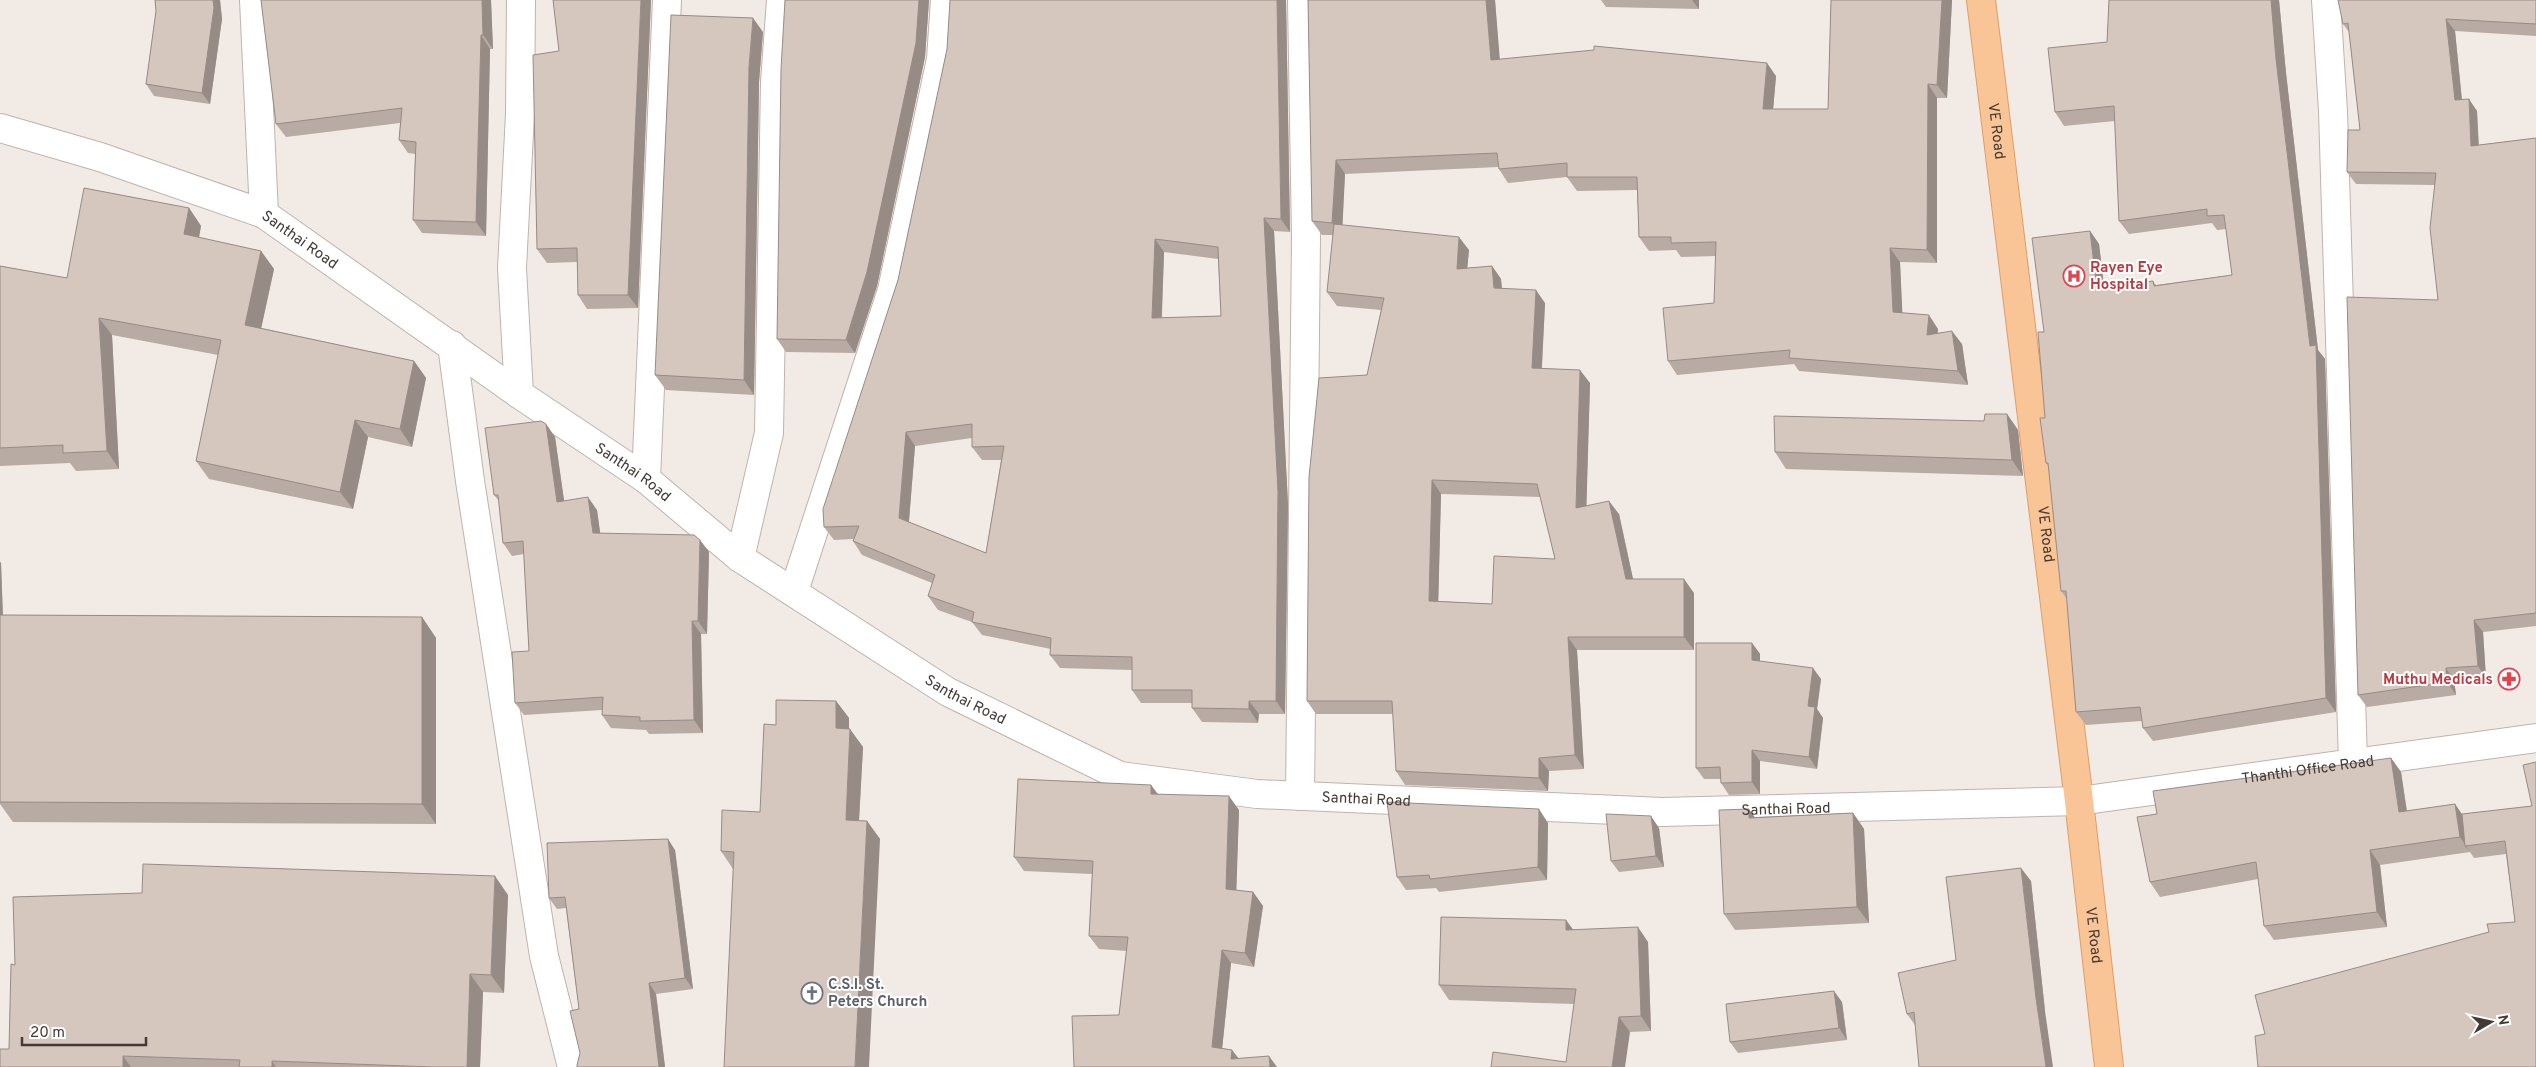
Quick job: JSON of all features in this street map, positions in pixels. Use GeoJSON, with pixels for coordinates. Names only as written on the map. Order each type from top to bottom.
{"type":"FeatureCollection","features":[{"type":"Feature","properties":{"kind":"main road","name":"VE Road"},"geometry":{"type":"LineString","coordinates":[[1981,0],[2079,801],[2109,1067]]}},
{"type":"Feature","properties":{"kind":"street"},"geometry":{"type":"LineString","coordinates":[[254,0],[264,214]]}},
{"type":"Feature","properties":{"kind":"street"},"geometry":{"type":"LineString","coordinates":[[519,394],[512,268],[520,114],[521,0]]}},
{"type":"Feature","properties":{"kind":"street"},"geometry":{"type":"LineString","coordinates":[[646,479],[668,0]]}},
{"type":"Feature","properties":{"kind":"street"},"geometry":{"type":"LineString","coordinates":[[740,558],[769,433],[775,82],[781,0]]}},
{"type":"Feature","properties":{"kind":"street"},"geometry":{"type":"LineString","coordinates":[[794,591],[892,290],[941,59],[945,0]]}},
{"type":"Feature","properties":{"kind":"street"},"geometry":{"type":"LineString","coordinates":[[1300,796],[1306,238],[1302,0]]}},
{"type":"Feature","properties":{"kind":"street"},"geometry":{"type":"LineString","coordinates":[[2326,0],[2333,112],[2353,762]]}},
{"type":"Feature","properties":{"kind":"street","name":"Santhai Road"},"geometry":{"type":"LineString","coordinates":[[0,128],[100,157],[264,214],[452,344],[519,394],[646,479],[740,558],[794,591],[948,692],[1120,776],[1257,794],[1662,812],[2079,801]]}},
{"type":"Feature","properties":{"kind":"street"},"geometry":{"type":"LineString","coordinates":[[452,344],[470,481],[544,956],[572,1067]]}},
{"type":"Feature","properties":{"kind":"street","name":"Thanthi Office Road"},"geometry":{"type":"LineString","coordinates":[[2079,801],[2536,738]]}},
{"type":"Feature","properties":{"kind":"building"},"geometry":{"type":"Polygon","coordinates":[[[155,0],[213,0],[214,8],[202,93],[146,84],[156,11],[155,0]]]}},
{"type":"Feature","properties":{"kind":"building"},"geometry":{"type":"Polygon","coordinates":[[[261,0],[482,0],[483,35],[481,35],[476,222],[413,220],[416,142],[399,140],[402,108],[276,124],[261,0]]]}},
{"type":"Feature","properties":{"kind":"building"},"geometry":{"type":"Polygon","coordinates":[[[553,0],[641,0],[628,295],[578,295],[577,248],[537,249],[533,55],[559,51],[553,0]]]}},
{"type":"Feature","properties":{"kind":"building"},"geometry":{"type":"Polygon","coordinates":[[[785,0],[919,0],[916,43],[867,272],[846,340],[777,339],[781,69],[785,0]]]}},
{"type":"Feature","properties":{"kind":"building"},"geometry":{"type":"Polygon","coordinates":[[[950,0],[1277,0],[1281,219],[1264,218],[1278,492],[1276,701],[1249,701],[1249,709],[1192,708],[1192,690],[1132,690],[1132,657],[1050,655],[1051,638],[972,622],[974,612],[928,596],[935,575],[853,541],[859,526],[824,527],[823,509],[898,280],[947,49],[950,0]],[[1155,239],[1152,318],[1221,316],[1218,247],[1155,239]],[[972,424],[906,432],[899,518],[986,553],[1004,446],[972,447],[972,424]]]}},
{"type":"Feature","properties":{"kind":"building"},"geometry":{"type":"Polygon","coordinates":[[[1308,0],[1486,0],[1491,60],[1594,50],[1594,46],[1767,63],[1763,109],[1828,109],[1831,0],[1942,0],[1937,85],[1928,84],[1927,250],[1890,248],[1893,312],[1929,315],[1927,335],[1952,331],[1958,371],[1789,358],[1790,350],[1668,361],[1663,308],[1714,303],[1716,242],[1671,243],[1671,237],[1639,237],[1637,177],[1567,177],[1567,163],[1499,169],[1497,153],[1336,160],[1332,223],[1312,221],[1308,0]]]}},
{"type":"Feature","properties":{"kind":"building"},"geometry":{"type":"Polygon","coordinates":[[[2109,0],[2271,0],[2276,59],[2310,346],[2316,345],[2326,698],[2143,728],[2140,707],[2076,712],[2066,591],[2061,591],[2048,463],[2046,463],[2040,418],[2045,418],[2038,332],[2044,332],[2032,238],[2090,231],[2097,289],[2153,281],[2154,286],[2232,275],[2224,215],[2207,216],[2207,209],[2119,221],[2114,106],[2055,112],[2048,48],[2107,42],[2109,0]]]}},
{"type":"Feature","properties":{"kind":"building"},"geometry":{"type":"Polygon","coordinates":[[[2338,0],[2536,0],[2536,24],[2446,19],[2455,100],[2469,99],[2471,146],[2536,138],[2536,613],[2474,620],[2478,666],[2446,668],[2447,682],[2358,695],[2347,297],[2438,300],[2430,228],[2436,173],[2347,172],[2348,130],[2360,130],[2348,23],[2343,24],[2338,0]]]}},
{"type":"Feature","properties":{"kind":"building"},"geometry":{"type":"Polygon","coordinates":[[[671,15],[753,18],[749,67],[744,380],[655,375],[671,15]]]}},
{"type":"Feature","properties":{"kind":"building"},"geometry":{"type":"Polygon","coordinates":[[[84,188],[189,208],[184,234],[261,251],[245,325],[414,361],[400,429],[355,420],[340,492],[196,461],[221,340],[99,318],[107,451],[63,453],[63,445],[0,448],[0,266],[67,278],[84,188]]]}},
{"type":"Feature","properties":{"kind":"building"},"geometry":{"type":"Polygon","coordinates":[[[1334,224],[1459,237],[1457,269],[1492,266],[1494,288],[1536,290],[1532,368],[1580,370],[1576,508],[1609,501],[1626,579],[1684,579],[1684,637],[1568,637],[1575,755],[1539,758],[1539,778],[1396,771],[1392,701],[1307,701],[1309,477],[1319,378],[1367,375],[1384,298],[1327,292],[1334,224]],[[1432,480],[1429,601],[1492,604],[1494,556],[1555,559],[1537,484],[1432,480]]]}},
{"type":"Feature","properties":{"kind":"building"},"geometry":{"type":"Polygon","coordinates":[[[1985,414],[2007,414],[2012,460],[1775,452],[1774,416],[1984,421],[1985,414]]]}},
{"type":"Feature","properties":{"kind":"building"},"geometry":{"type":"Polygon","coordinates":[[[541,421],[546,424],[557,502],[588,497],[593,533],[694,535],[700,540],[698,621],[692,621],[694,720],[640,721],[640,717],[602,715],[603,697],[515,703],[512,652],[529,651],[523,541],[503,543],[498,495],[494,495],[485,428],[541,421]]]}},
{"type":"Feature","properties":{"kind":"building"},"geometry":{"type":"Polygon","coordinates":[[[0,615],[422,617],[422,804],[0,802],[0,615]]]}},
{"type":"Feature","properties":{"kind":"building"},"geometry":{"type":"Polygon","coordinates":[[[1696,643],[1752,643],[1752,660],[1813,668],[1808,706],[1815,707],[1809,757],[1752,750],[1752,782],[1721,783],[1720,767],[1696,768],[1696,643]]]}},
{"type":"Feature","properties":{"kind":"building"},"geometry":{"type":"Polygon","coordinates":[[[776,700],[836,701],[836,728],[850,729],[846,820],[867,821],[855,1067],[724,1067],[734,852],[721,851],[722,810],[760,812],[764,724],[776,725],[776,700]]]}},
{"type":"Feature","properties":{"kind":"building"},"geometry":{"type":"Polygon","coordinates":[[[2391,758],[2399,812],[2455,804],[2460,837],[2370,850],[2377,912],[2264,926],[2256,862],[2150,882],[2137,817],[2157,814],[2153,791],[2391,758]]]}},
{"type":"Feature","properties":{"kind":"building"},"geometry":{"type":"Polygon","coordinates":[[[2536,762],[2536,1067],[2258,1067],[2255,1036],[2265,1034],[2255,995],[2489,932],[2487,924],[2515,922],[2505,841],[2465,846],[2462,814],[2532,806],[2523,765],[2536,762]]]}},
{"type":"Feature","properties":{"kind":"building"},"geometry":{"type":"Polygon","coordinates":[[[1018,779],[1151,785],[1151,794],[1229,796],[1226,889],[1253,892],[1245,953],[1222,950],[1212,1047],[1232,1050],[1231,1059],[1269,1056],[1270,1067],[1074,1067],[1072,1016],[1119,1015],[1128,937],[1089,936],[1093,861],[1014,857],[1018,779]]]}},
{"type":"Feature","properties":{"kind":"building"},"geometry":{"type":"Polygon","coordinates":[[[1387,802],[1539,809],[1538,867],[1430,879],[1429,875],[1397,877],[1387,802]]]}},
{"type":"Feature","properties":{"kind":"building"},"geometry":{"type":"Polygon","coordinates":[[[1749,809],[1749,818],[1853,813],[1857,907],[1724,914],[1719,810],[1749,809]]]}},
{"type":"Feature","properties":{"kind":"building"},"geometry":{"type":"Polygon","coordinates":[[[1606,814],[1651,816],[1656,856],[1611,861],[1606,814]]]}},
{"type":"Feature","properties":{"kind":"building"},"geometry":{"type":"Polygon","coordinates":[[[668,839],[685,978],[649,983],[659,1067],[577,1067],[580,1053],[570,1011],[579,1009],[565,897],[549,898],[547,843],[668,839]]]}},
{"type":"Feature","properties":{"kind":"building"},"geometry":{"type":"Polygon","coordinates":[[[143,864],[495,876],[491,975],[470,974],[467,1067],[272,1061],[272,1067],[239,1067],[240,1060],[123,1056],[123,1067],[0,1067],[0,1049],[9,1049],[11,964],[15,965],[13,897],[142,893],[143,864]]]}},
{"type":"Feature","properties":{"kind":"building"},"geometry":{"type":"Polygon","coordinates":[[[2021,868],[2046,1067],[1919,1067],[1914,1012],[1907,1014],[1898,973],[1956,960],[1946,877],[2021,868]]]}},
{"type":"Feature","properties":{"kind":"building"},"geometry":{"type":"Polygon","coordinates":[[[1441,917],[1566,920],[1566,930],[1638,927],[1641,1016],[1619,1017],[1612,1067],[1491,1067],[1493,1052],[1566,1062],[1576,989],[1439,985],[1441,917]]]}},
{"type":"Feature","properties":{"kind":"building"},"geometry":{"type":"Polygon","coordinates":[[[1834,991],[1839,1028],[1730,1042],[1726,1004],[1834,991]]]}},
{"type":"Feature","properties":{"kind":"place","name":"Rayen Eye Hospital"},"geometry":{"type":"Point","coordinates":[2074,276]}},
{"type":"Feature","properties":{"kind":"place","name":"Muthu Medicals"},"geometry":{"type":"Point","coordinates":[2509,679]}},
{"type":"Feature","properties":{"kind":"place","name":"C.S.I. St. Peters Church"},"geometry":{"type":"Point","coordinates":[812,993]}}]}
